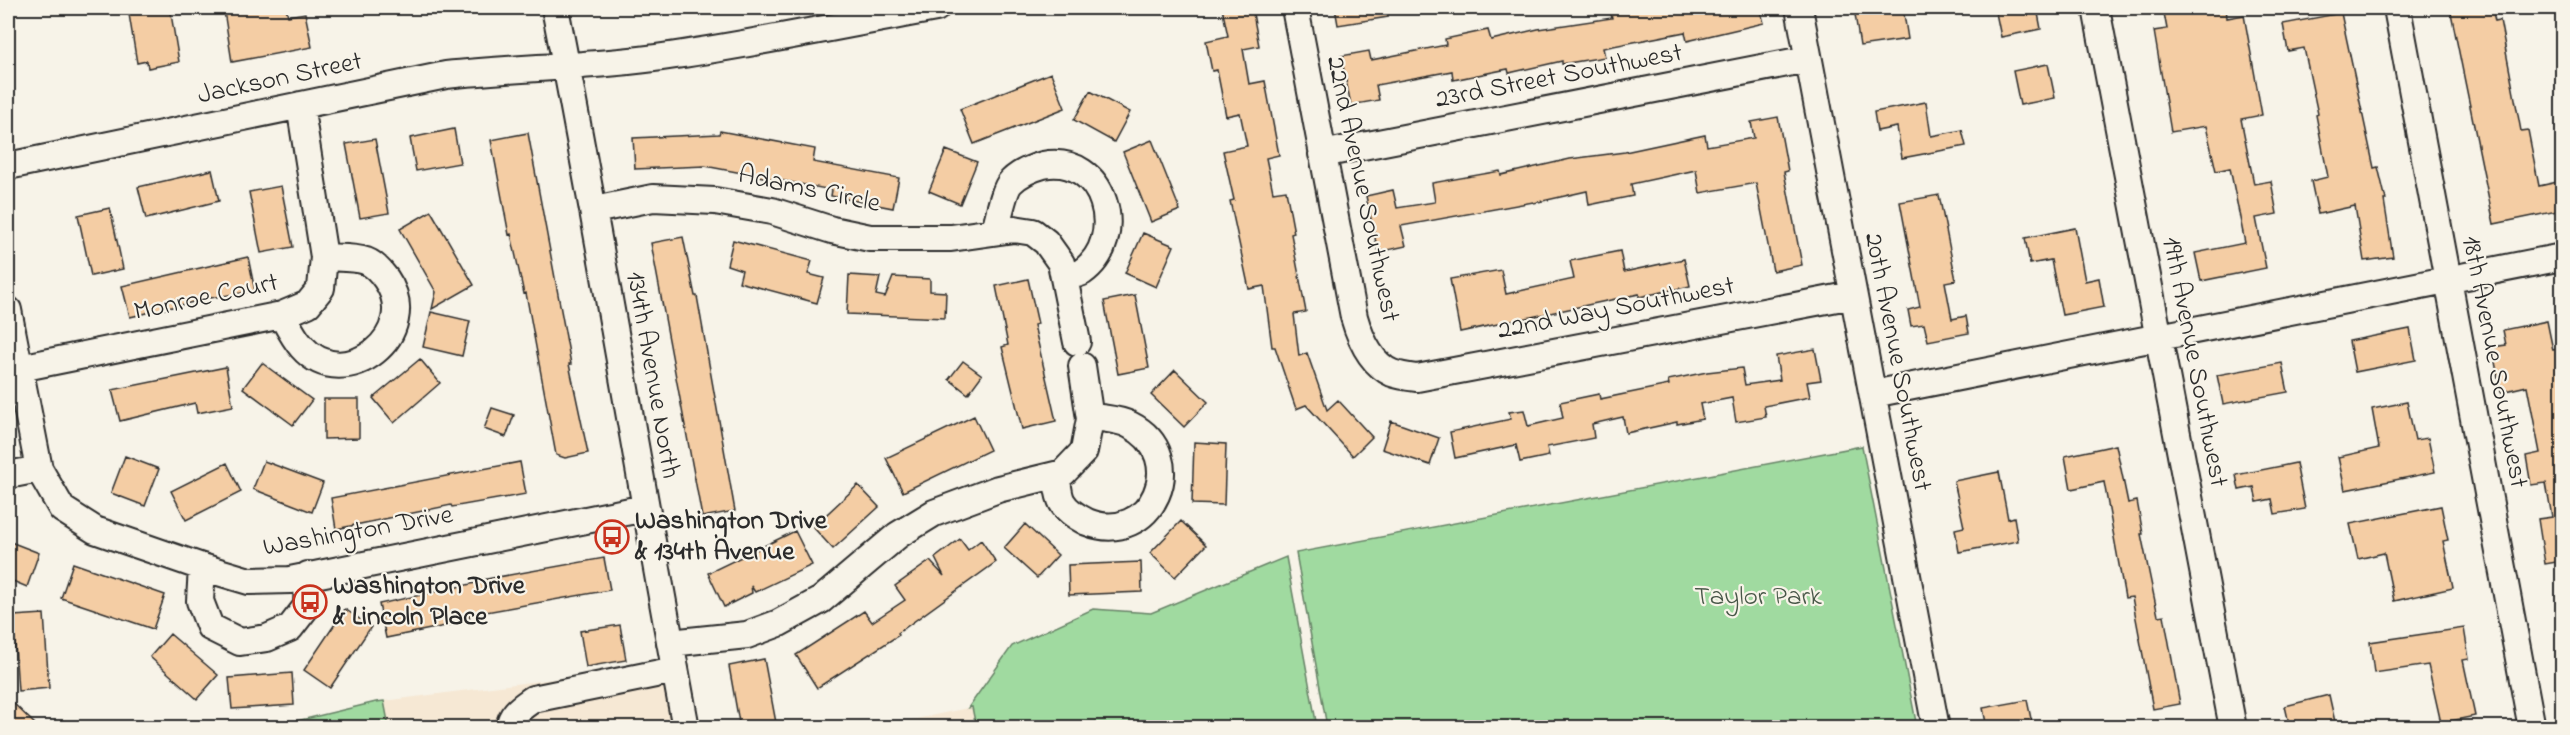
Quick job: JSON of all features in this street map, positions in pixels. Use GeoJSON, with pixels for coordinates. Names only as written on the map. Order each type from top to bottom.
{"type":"FeatureCollection","features":[{"type":"Feature","properties":{"kind":"street","name":"134th Avenue North"},"geometry":{"type":"LineString","coordinates":[[555,8],[594,210],[645,508],[686,728]]}},
{"type":"Feature","properties":{"kind":"street","name":"Jackson Street"},"geometry":{"type":"LineString","coordinates":[[8,166],[446,75],[519,68],[567,68],[686,54],[936,8]]}},
{"type":"Feature","properties":{"kind":"street","name":"22nd Avenue Southwest"},"geometry":{"type":"LineString","coordinates":[[1295,8],[1354,317],[1360,336],[1372,357],[1391,373]]}},
{"type":"Feature","properties":{"kind":"street","name":"20th Avenue Southwest"},"geometry":{"type":"LineString","coordinates":[[1799,8],[1936,728]]}},
{"type":"Feature","properties":{"kind":"street","name":"19th Avenue Southwest"},"geometry":{"type":"LineString","coordinates":[[2096,8],[2233,728]]}},
{"type":"Feature","properties":{"kind":"street","name":"18th Avenue Southwest"},"geometry":{"type":"LineString","coordinates":[[2397,8],[2532,728]]}},
{"type":"Feature","properties":{"kind":"street","name":"23rd Street Southwest"},"geometry":{"type":"LineString","coordinates":[[1322,154],[1808,59]]}},
{"type":"Feature","properties":{"kind":"street","name":"Monroe Court"},"geometry":{"type":"LineString","coordinates":[[20,368],[282,315],[308,304],[321,288],[324,257],[300,105]]}},
{"type":"Feature","properties":{"kind":"street"},"geometry":{"type":"LineString","coordinates":[[995,230],[1009,183],[1033,167],[1052,164],[1074,166],[1087,175],[1101,192],[1107,214],[1106,231],[1099,252],[1081,272],[1064,277]]}},
{"type":"Feature","properties":{"kind":"street","name":"Adams Circle"},"geometry":{"type":"LineString","coordinates":[[594,210],[653,198],[715,201],[772,212],[832,230],[870,238],[951,238],[1014,229],[1033,232],[1046,242],[1061,263],[1090,416],[1084,451],[1064,473],[998,489],[934,513],[898,535],[821,600],[779,622],[747,635],[670,643]]}},
{"type":"Feature","properties":{"kind":"street"},"geometry":{"type":"LineString","coordinates":[[282,315],[302,347],[315,357],[329,363],[346,364],[359,361],[374,353],[384,343],[394,327],[396,304],[386,278],[381,271],[366,261],[324,257]]}},
{"type":"Feature","properties":{"kind":"street"},"geometry":{"type":"LineString","coordinates":[[1873,394],[2562,257]]}},
{"type":"Feature","properties":{"kind":"street","name":"22nd Way Southwest"},"geometry":{"type":"LineString","coordinates":[[1391,373],[1417,378],[1853,295]]}},
{"type":"Feature","properties":{"kind":"street","name":"Washington Drive"},"geometry":{"type":"LineString","coordinates":[[8,310],[39,469],[62,509],[95,530],[202,567],[249,581],[290,580],[645,508]]}},
{"type":"Feature","properties":{"kind":"street"},"geometry":{"type":"LineString","coordinates":[[1056,475],[1062,502],[1079,518],[1095,525],[1119,525],[1133,521],[1144,513],[1157,496],[1161,473],[1159,455],[1148,437],[1129,424],[1090,416]]}},
{"type":"Feature","properties":{"kind":"street"},"geometry":{"type":"LineString","coordinates":[[8,475],[39,469]]}},
{"type":"Feature","properties":{"kind":"street"},"geometry":{"type":"LineString","coordinates":[[202,567],[200,600],[210,627],[240,642],[267,638],[290,628],[307,606],[308,576]]}},
{"type":"Feature","properties":{"kind":"street"},"geometry":{"type":"LineString","coordinates":[[509,728],[510,719],[533,699],[675,670]]}},
{"type":"Feature","properties":{"kind":"shaded area"},"geometry":{"type":"Polygon","coordinates":[[[662,665],[674,727],[389,727],[384,701],[662,665]]]}},
{"type":"Feature","properties":{"kind":"shaded area"},"geometry":{"type":"Polygon","coordinates":[[[972,707],[976,727],[874,728],[972,707]]]}},
{"type":"Feature","properties":{"kind":"green space","name":"Taylor Park"},"geometry":{"type":"Polygon","coordinates":[[[1862,446],[1917,727],[1327,727],[1296,553],[1862,446]]]}},
{"type":"Feature","properties":{"kind":"green space"},"geometry":{"type":"Polygon","coordinates":[[[1286,557],[1317,727],[976,727],[972,707],[968,708],[1012,646],[1093,609],[1151,613],[1286,557]]]}},
{"type":"Feature","properties":{"kind":"green space"},"geometry":{"type":"Polygon","coordinates":[[[384,701],[389,727],[272,727],[376,702],[384,701]]]}},
{"type":"Feature","properties":{"kind":"building"},"geometry":{"type":"Polygon","coordinates":[[[128,8],[170,8],[179,62],[148,68],[147,61],[137,63],[128,8]]]}},
{"type":"Feature","properties":{"kind":"building"},"geometry":{"type":"Polygon","coordinates":[[[245,8],[286,8],[288,16],[305,13],[312,47],[232,62],[224,11],[245,8]]]}},
{"type":"Feature","properties":{"kind":"building"},"geometry":{"type":"Polygon","coordinates":[[[1222,8],[1252,8],[1259,46],[1243,49],[1249,84],[1265,81],[1279,155],[1266,158],[1273,192],[1286,190],[1294,233],[1291,234],[1306,312],[1294,314],[1299,356],[1307,353],[1327,410],[1338,400],[1372,437],[1353,456],[1306,405],[1296,409],[1275,347],[1272,347],[1264,286],[1249,289],[1230,201],[1234,200],[1223,151],[1247,146],[1240,113],[1226,116],[1217,70],[1212,71],[1206,41],[1228,36],[1222,8]]]}},
{"type":"Feature","properties":{"kind":"building"},"geometry":{"type":"Polygon","coordinates":[[[1335,8],[1388,8],[1388,17],[1338,25],[1335,8]]]}},
{"type":"Feature","properties":{"kind":"building"},"geometry":{"type":"Polygon","coordinates":[[[1644,8],[1760,8],[1764,23],[1687,41],[1685,32],[1603,48],[1605,57],[1562,64],[1562,61],[1509,73],[1508,69],[1453,80],[1452,71],[1376,85],[1379,100],[1351,105],[1341,56],[1369,51],[1371,60],[1446,45],[1445,39],[1488,30],[1491,40],[1538,29],[1612,18],[1611,14],[1644,8]]]}},
{"type":"Feature","properties":{"kind":"building"},"geometry":{"type":"Polygon","coordinates":[[[1854,8],[1903,8],[1908,39],[1860,46],[1854,8]]]}},
{"type":"Feature","properties":{"kind":"building"},"geometry":{"type":"Polygon","coordinates":[[[1995,8],[2037,8],[2041,29],[2001,37],[1995,8]]]}},
{"type":"Feature","properties":{"kind":"building"},"geometry":{"type":"Polygon","coordinates":[[[2163,8],[2226,8],[2227,18],[2244,15],[2262,115],[2241,119],[2254,184],[2271,181],[2277,214],[2256,218],[2266,268],[2201,281],[2195,253],[2245,243],[2230,168],[2216,171],[2206,126],[2171,132],[2154,31],[2167,29],[2163,8]]]}},
{"type":"Feature","properties":{"kind":"building"},"geometry":{"type":"Polygon","coordinates":[[[2450,8],[2492,8],[2495,21],[2500,20],[2521,131],[2528,130],[2539,186],[2562,181],[2562,210],[2494,224],[2450,8]]]}},
{"type":"Feature","properties":{"kind":"building"},"geometry":{"type":"Polygon","coordinates":[[[2341,13],[2374,168],[2378,167],[2386,200],[2384,200],[2393,257],[2364,261],[2355,206],[2318,214],[2311,181],[2328,177],[2316,115],[2318,114],[2304,48],[2288,51],[2283,24],[2341,13]]]}},
{"type":"Feature","properties":{"kind":"building"},"geometry":{"type":"Polygon","coordinates":[[[2048,64],[2055,98],[2020,105],[2013,71],[2048,64]]]}},
{"type":"Feature","properties":{"kind":"building"},"geometry":{"type":"Polygon","coordinates":[[[1051,73],[1065,108],[974,144],[960,109],[1051,73]]]}},
{"type":"Feature","properties":{"kind":"building"},"geometry":{"type":"Polygon","coordinates":[[[1090,91],[1130,112],[1114,142],[1074,120],[1090,91]]]}},
{"type":"Feature","properties":{"kind":"building"},"geometry":{"type":"Polygon","coordinates":[[[1926,102],[1931,136],[1962,130],[1966,146],[1902,158],[1897,127],[1877,131],[1874,112],[1926,102]]]}},
{"type":"Feature","properties":{"kind":"building"},"geometry":{"type":"Polygon","coordinates":[[[1778,117],[1788,171],[1784,172],[1802,265],[1773,271],[1756,183],[1700,193],[1696,170],[1631,184],[1633,196],[1589,205],[1587,191],[1534,203],[1401,226],[1406,246],[1378,252],[1366,196],[1393,190],[1397,208],[1435,202],[1432,183],[1500,171],[1501,175],[1570,159],[1625,152],[1705,135],[1707,146],[1754,138],[1751,122],[1778,117]]]}},
{"type":"Feature","properties":{"kind":"building"},"geometry":{"type":"Polygon","coordinates":[[[454,129],[460,163],[416,171],[410,138],[454,129]]]}},
{"type":"Feature","properties":{"kind":"building"},"geometry":{"type":"Polygon","coordinates":[[[720,131],[815,149],[813,162],[899,178],[893,208],[831,196],[832,190],[705,166],[635,169],[633,138],[719,134],[720,131]]]}},
{"type":"Feature","properties":{"kind":"building"},"geometry":{"type":"Polygon","coordinates":[[[528,133],[571,364],[569,364],[588,453],[565,458],[556,455],[526,293],[524,294],[511,234],[509,235],[491,140],[528,133]]]}},
{"type":"Feature","properties":{"kind":"building"},"geometry":{"type":"Polygon","coordinates":[[[375,139],[389,213],[360,218],[346,144],[375,139]]]}},
{"type":"Feature","properties":{"kind":"building"},"geometry":{"type":"Polygon","coordinates":[[[1152,140],[1180,210],[1151,222],[1123,152],[1152,140]]]}},
{"type":"Feature","properties":{"kind":"building"},"geometry":{"type":"Polygon","coordinates":[[[946,150],[977,162],[960,204],[929,191],[946,150]]]}},
{"type":"Feature","properties":{"kind":"building"},"geometry":{"type":"Polygon","coordinates":[[[212,170],[219,201],[146,219],[138,187],[212,170]]]}},
{"type":"Feature","properties":{"kind":"building"},"geometry":{"type":"Polygon","coordinates":[[[281,186],[293,247],[261,253],[249,192],[281,186]]]}},
{"type":"Feature","properties":{"kind":"building"},"geometry":{"type":"Polygon","coordinates":[[[1939,195],[1956,280],[1945,282],[1952,319],[1966,316],[1969,333],[1928,341],[1924,324],[1911,326],[1908,310],[1920,307],[1900,202],[1939,195]]]}},
{"type":"Feature","properties":{"kind":"building"},"geometry":{"type":"Polygon","coordinates":[[[110,208],[123,269],[91,276],[78,215],[110,208]]]}},
{"type":"Feature","properties":{"kind":"building"},"geometry":{"type":"Polygon","coordinates":[[[431,211],[474,285],[432,309],[436,292],[400,229],[431,211]]]}},
{"type":"Feature","properties":{"kind":"building"},"geometry":{"type":"Polygon","coordinates":[[[2075,228],[2085,281],[2099,278],[2104,307],[2062,315],[2051,260],[2030,264],[2025,238],[2075,228]]]}},
{"type":"Feature","properties":{"kind":"building"},"geometry":{"type":"Polygon","coordinates":[[[1143,233],[1174,246],[1156,287],[1125,273],[1143,233]]]}},
{"type":"Feature","properties":{"kind":"building"},"geometry":{"type":"Polygon","coordinates":[[[683,237],[695,296],[697,296],[735,511],[702,517],[651,243],[683,237]]]}},
{"type":"Feature","properties":{"kind":"building"},"geometry":{"type":"Polygon","coordinates":[[[733,240],[812,261],[808,274],[824,278],[817,303],[739,282],[742,270],[727,265],[733,240]]]}},
{"type":"Feature","properties":{"kind":"building"},"geometry":{"type":"Polygon","coordinates":[[[1620,251],[1624,272],[1684,259],[1690,286],[1639,297],[1639,294],[1460,332],[1450,279],[1501,270],[1506,294],[1574,279],[1570,261],[1620,251]]]}},
{"type":"Feature","properties":{"kind":"building"},"geometry":{"type":"Polygon","coordinates":[[[248,257],[255,291],[210,298],[130,317],[122,286],[248,257]]]}},
{"type":"Feature","properties":{"kind":"building"},"geometry":{"type":"Polygon","coordinates":[[[849,275],[880,277],[876,295],[885,297],[893,277],[930,279],[930,291],[946,292],[945,318],[847,314],[849,275]]]}},
{"type":"Feature","properties":{"kind":"building"},"geometry":{"type":"Polygon","coordinates":[[[1028,279],[1038,324],[1034,325],[1056,421],[1022,429],[1002,347],[1008,345],[996,286],[1028,279]]]}},
{"type":"Feature","properties":{"kind":"building"},"geometry":{"type":"Polygon","coordinates":[[[1135,295],[1149,368],[1118,374],[1104,301],[1135,295]]]}},
{"type":"Feature","properties":{"kind":"building"},"geometry":{"type":"Polygon","coordinates":[[[431,312],[470,321],[462,356],[423,347],[431,312]]]}},
{"type":"Feature","properties":{"kind":"building"},"geometry":{"type":"Polygon","coordinates":[[[2547,321],[2553,350],[2562,348],[2562,561],[2545,564],[2538,519],[2552,517],[2546,483],[2531,485],[2526,456],[2540,453],[2527,386],[2501,392],[2492,347],[2506,345],[2503,330],[2547,321]]]}},
{"type":"Feature","properties":{"kind":"building"},"geometry":{"type":"Polygon","coordinates":[[[2410,329],[2416,360],[2355,372],[2349,341],[2410,329]]]}},
{"type":"Feature","properties":{"kind":"building"},"geometry":{"type":"Polygon","coordinates":[[[1815,349],[1821,380],[1807,382],[1810,397],[1764,406],[1766,417],[1736,422],[1732,398],[1700,404],[1703,419],[1677,424],[1677,422],[1626,433],[1623,417],[1592,424],[1594,438],[1547,447],[1549,456],[1520,462],[1516,445],[1455,458],[1450,432],[1511,419],[1509,412],[1524,410],[1528,426],[1563,418],[1560,402],[1599,394],[1600,399],[1669,385],[1668,380],[1707,372],[1742,368],[1745,385],[1780,380],[1776,356],[1815,349]]]}},
{"type":"Feature","properties":{"kind":"building"},"geometry":{"type":"Polygon","coordinates":[[[420,359],[440,383],[394,423],[373,398],[420,359]]]}},
{"type":"Feature","properties":{"kind":"building"},"geometry":{"type":"Polygon","coordinates":[[[963,361],[982,375],[968,394],[949,379],[963,361]]]}},
{"type":"Feature","properties":{"kind":"building"},"geometry":{"type":"Polygon","coordinates":[[[262,363],[312,400],[293,425],[243,388],[262,363]]]}},
{"type":"Feature","properties":{"kind":"building"},"geometry":{"type":"Polygon","coordinates":[[[2282,363],[2288,392],[2223,404],[2217,375],[2282,363]]]}},
{"type":"Feature","properties":{"kind":"building"},"geometry":{"type":"Polygon","coordinates":[[[226,367],[233,406],[197,413],[195,403],[120,421],[112,390],[226,367]]]}},
{"type":"Feature","properties":{"kind":"building"},"geometry":{"type":"Polygon","coordinates":[[[1175,370],[1208,402],[1184,427],[1151,395],[1175,370]]]}},
{"type":"Feature","properties":{"kind":"building"},"geometry":{"type":"Polygon","coordinates":[[[324,399],[359,399],[359,438],[324,439],[324,399]]]}},
{"type":"Feature","properties":{"kind":"building"},"geometry":{"type":"Polygon","coordinates":[[[2407,402],[2415,440],[2428,438],[2435,472],[2345,490],[2338,457],[2379,448],[2372,409],[2407,402]]]}},
{"type":"Feature","properties":{"kind":"building"},"geometry":{"type":"Polygon","coordinates":[[[492,408],[514,415],[506,437],[484,429],[492,408]]]}},
{"type":"Feature","properties":{"kind":"building"},"geometry":{"type":"Polygon","coordinates":[[[974,416],[990,450],[903,492],[886,458],[974,416]]]}},
{"type":"Feature","properties":{"kind":"building"},"geometry":{"type":"Polygon","coordinates":[[[1391,421],[1439,438],[1430,465],[1382,449],[1391,421]]]}},
{"type":"Feature","properties":{"kind":"building"},"geometry":{"type":"Polygon","coordinates":[[[1194,442],[1226,444],[1224,505],[1192,504],[1194,442]]]}},
{"type":"Feature","properties":{"kind":"building"},"geometry":{"type":"Polygon","coordinates":[[[2116,445],[2128,503],[2137,501],[2143,534],[2141,534],[2158,616],[2164,615],[2180,704],[2153,709],[2132,597],[2125,598],[2104,482],[2071,489],[2065,456],[2116,445]]]}},
{"type":"Feature","properties":{"kind":"building"},"geometry":{"type":"Polygon","coordinates":[[[125,456],[159,469],[145,506],[111,493],[125,456]]]}},
{"type":"Feature","properties":{"kind":"building"},"geometry":{"type":"Polygon","coordinates":[[[264,461],[323,483],[312,512],[253,489],[264,461]]]}},
{"type":"Feature","properties":{"kind":"building"},"geometry":{"type":"Polygon","coordinates":[[[520,462],[526,494],[452,507],[451,505],[336,529],[331,498],[520,462]]]}},
{"type":"Feature","properties":{"kind":"building"},"geometry":{"type":"Polygon","coordinates":[[[227,463],[241,492],[186,520],[171,491],[227,463]]]}},
{"type":"Feature","properties":{"kind":"building"},"geometry":{"type":"Polygon","coordinates":[[[2296,463],[2305,509],[2275,514],[2272,499],[2257,502],[2254,487],[2239,490],[2236,475],[2296,463]]]}},
{"type":"Feature","properties":{"kind":"building"},"geometry":{"type":"Polygon","coordinates":[[[1999,472],[2008,519],[2014,517],[2018,541],[1959,552],[1955,529],[1964,527],[1954,481],[1999,472]]]}},
{"type":"Feature","properties":{"kind":"building"},"geometry":{"type":"Polygon","coordinates":[[[858,485],[879,507],[833,549],[813,527],[858,485]]]}},
{"type":"Feature","properties":{"kind":"building"},"geometry":{"type":"Polygon","coordinates":[[[2441,506],[2448,540],[2443,541],[2453,588],[2394,601],[2384,553],[2358,559],[2350,524],[2441,506]]]}},
{"type":"Feature","properties":{"kind":"building"},"geometry":{"type":"Polygon","coordinates":[[[1181,521],[1206,545],[1175,577],[1150,553],[1181,521]]]}},
{"type":"Feature","properties":{"kind":"building"},"geometry":{"type":"Polygon","coordinates":[[[1025,524],[1058,555],[1037,578],[1004,548],[1025,524]]]}},
{"type":"Feature","properties":{"kind":"building"},"geometry":{"type":"Polygon","coordinates":[[[795,531],[812,565],[755,592],[751,586],[752,593],[724,607],[708,573],[795,531]]]}},
{"type":"Feature","properties":{"kind":"building"},"geometry":{"type":"Polygon","coordinates":[[[960,539],[968,550],[981,540],[996,562],[898,633],[899,635],[817,688],[796,655],[864,611],[872,622],[905,600],[895,586],[930,561],[944,576],[935,558],[960,539]]]}},
{"type":"Feature","properties":{"kind":"building"},"geometry":{"type":"Polygon","coordinates":[[[8,541],[39,553],[27,587],[8,579],[8,541]]]}},
{"type":"Feature","properties":{"kind":"building"},"geometry":{"type":"Polygon","coordinates":[[[604,558],[610,590],[469,615],[470,621],[386,638],[379,604],[476,583],[476,581],[604,558]]]}},
{"type":"Feature","properties":{"kind":"building"},"geometry":{"type":"Polygon","coordinates":[[[1141,562],[1142,592],[1069,595],[1068,565],[1141,562]]]}},
{"type":"Feature","properties":{"kind":"building"},"geometry":{"type":"Polygon","coordinates":[[[73,563],[165,595],[153,629],[61,598],[73,563]]]}},
{"type":"Feature","properties":{"kind":"building"},"geometry":{"type":"Polygon","coordinates":[[[345,609],[371,627],[330,688],[304,670],[345,609]]]}},
{"type":"Feature","properties":{"kind":"building"},"geometry":{"type":"Polygon","coordinates":[[[44,614],[49,688],[18,691],[13,616],[44,614]]]}},
{"type":"Feature","properties":{"kind":"building"},"geometry":{"type":"Polygon","coordinates":[[[620,625],[626,660],[586,667],[580,631],[620,625]]]}},
{"type":"Feature","properties":{"kind":"building"},"geometry":{"type":"Polygon","coordinates":[[[2464,628],[2469,659],[2463,660],[2475,716],[2441,723],[2428,665],[2374,673],[2370,642],[2464,628]]]}},
{"type":"Feature","properties":{"kind":"building"},"geometry":{"type":"Polygon","coordinates":[[[170,634],[218,675],[197,699],[150,657],[170,634]]]}},
{"type":"Feature","properties":{"kind":"building"},"geometry":{"type":"Polygon","coordinates":[[[764,659],[777,728],[740,728],[729,666],[764,659]]]}},
{"type":"Feature","properties":{"kind":"building"},"geometry":{"type":"Polygon","coordinates":[[[292,673],[294,705],[232,709],[229,678],[292,673]]]}},
{"type":"Feature","properties":{"kind":"building"},"geometry":{"type":"Polygon","coordinates":[[[2329,695],[2335,722],[2310,728],[2290,728],[2285,706],[2329,695]]]}},
{"type":"Feature","properties":{"kind":"building"},"geometry":{"type":"Polygon","coordinates":[[[8,698],[39,728],[8,728],[8,698]]]}},
{"type":"Feature","properties":{"kind":"building"},"geometry":{"type":"Polygon","coordinates":[[[2027,700],[2033,728],[1987,728],[1983,708],[2027,700]]]}},
{"type":"Feature","properties":{"kind":"place","name":"Washington Drive & 134th Avenue"},"geometry":{"type":"Point","coordinates":[612,537]}},
{"type":"Feature","properties":{"kind":"place","name":"Washington Drive & Lincoln Place"},"geometry":{"type":"Point","coordinates":[310,602]}}]}
